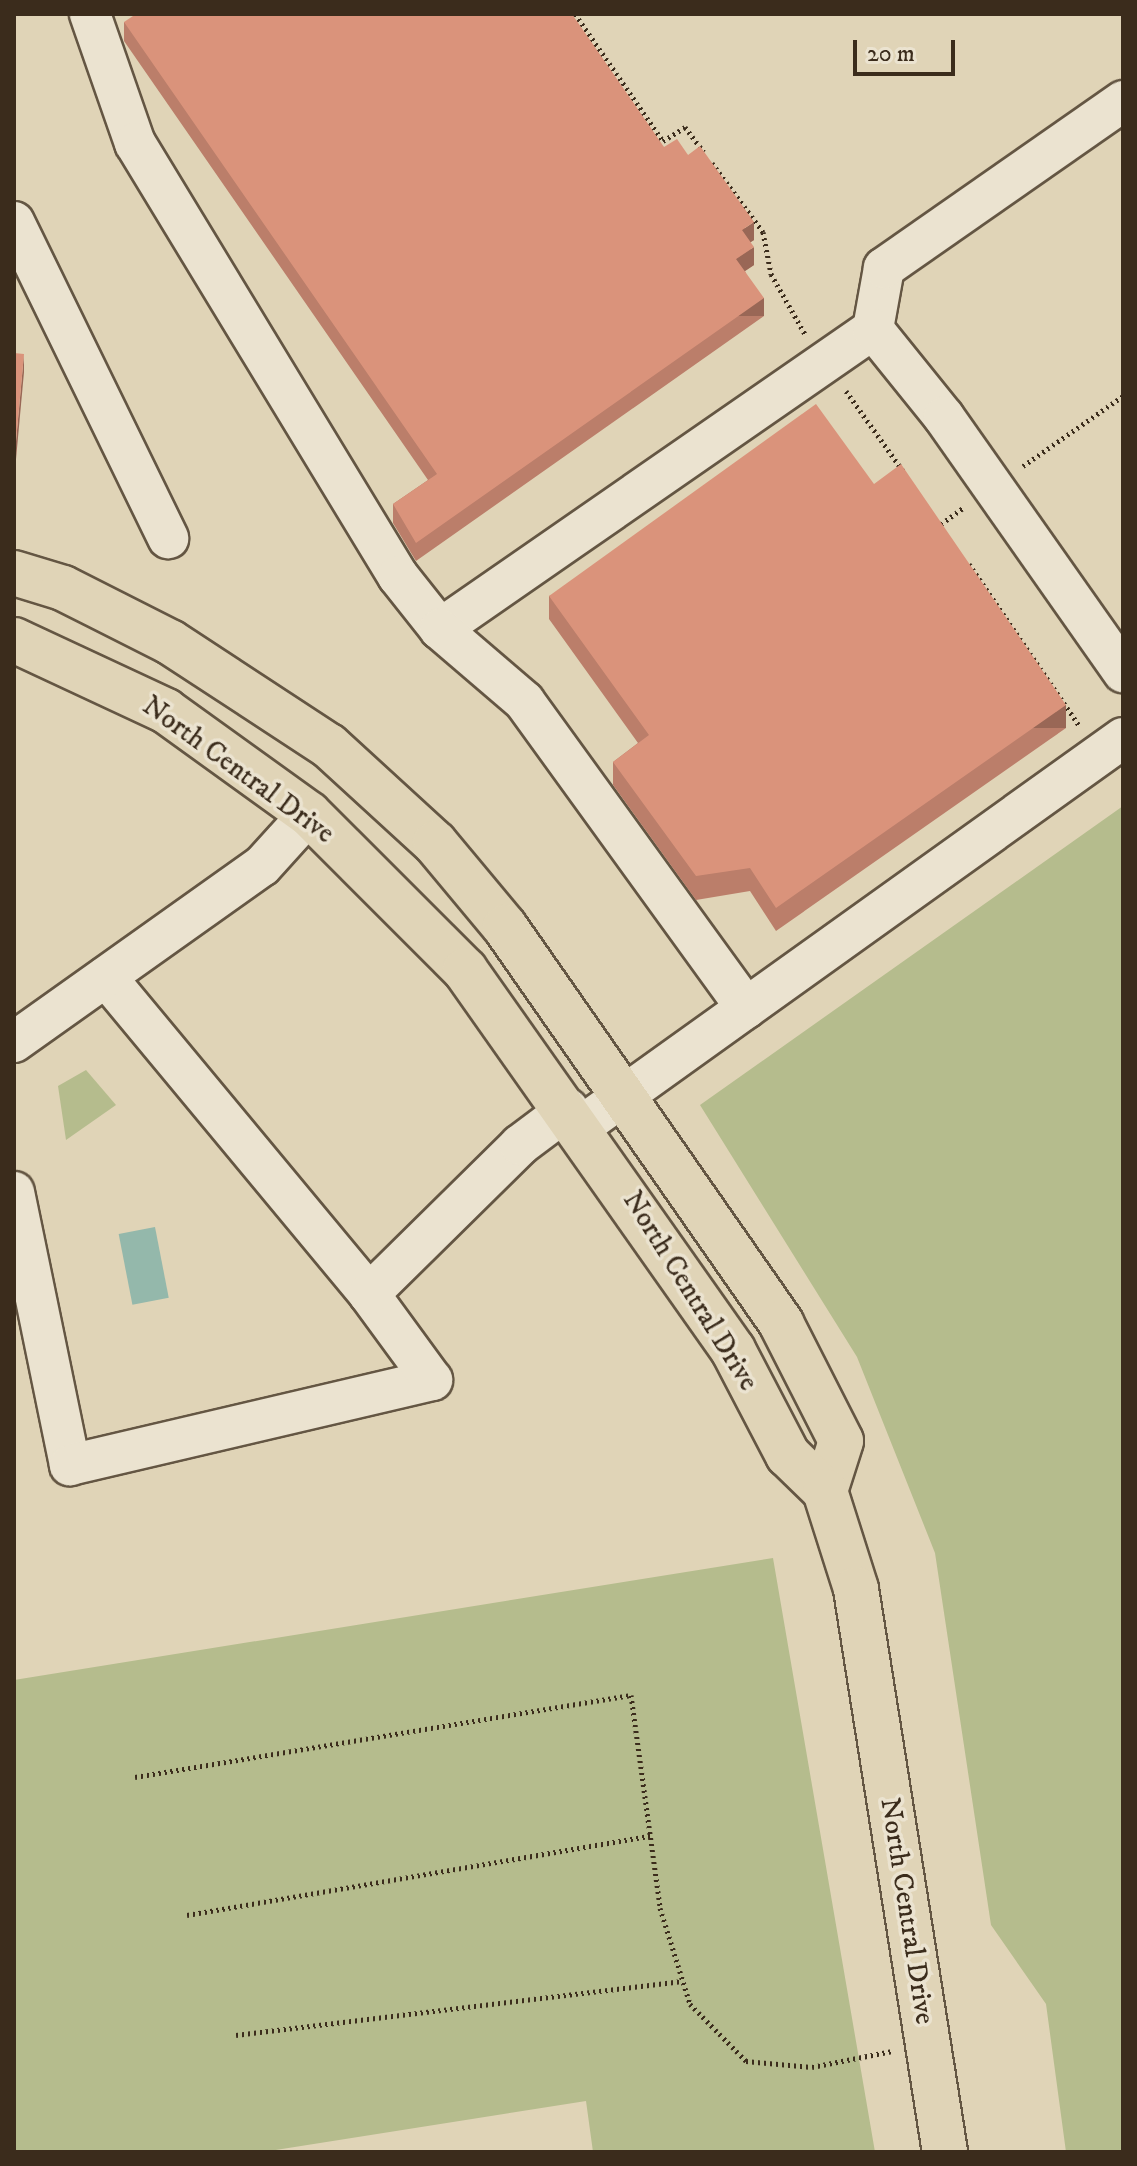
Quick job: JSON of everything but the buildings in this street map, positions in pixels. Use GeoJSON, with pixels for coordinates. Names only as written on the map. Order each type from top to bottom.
{"type":"FeatureCollection","features":[{"type":"Feature","properties":{"kind":"main road"},"geometry":{"type":"LineString","coordinates":[[14,573],[63,588],[170,642],[329,746],[435,843],[495,915],[788,1336],[841,1441],[825,1491]]}},
{"type":"Feature","properties":{"kind":"main road","name":"North Central Drive"},"geometry":{"type":"LineString","coordinates":[[34,646],[166,711],[309,814],[465,970],[574,1118],[733,1350],[788,1455],[825,1491],[856,1589],[945,2152]]}},
{"type":"Feature","properties":{"kind":"street"},"geometry":{"type":"LineString","coordinates":[[90,14],[135,143],[398,576],[440,629],[524,701],[746,1008]]}},
{"type":"Feature","properties":{"kind":"street"},"geometry":{"type":"LineString","coordinates":[[440,629],[873,329],[884,268],[1123,101]]}},
{"type":"Feature","properties":{"kind":"street"},"geometry":{"type":"LineString","coordinates":[[14,222],[168,538]]}},
{"type":"Feature","properties":{"kind":"street"},"geometry":{"type":"LineString","coordinates":[[873,329],[993,487],[1123,672]]}},
{"type":"Feature","properties":{"kind":"street"},"geometry":{"type":"LineString","coordinates":[[369,1294],[520,1145],[623,1095],[1123,738]]}},
{"type":"Feature","properties":{"kind":"street"},"geometry":{"type":"LineString","coordinates":[[14,1042],[262,866],[309,814]]}},
{"type":"Feature","properties":{"kind":"street"},"geometry":{"type":"LineString","coordinates":[[14,1192],[70,1465],[432,1380],[369,1294],[106,977]]}},
{"type":"Feature","properties":{"kind":"path"},"geometry":{"type":"LineString","coordinates":[[575,14],[663,141],[685,127],[763,232],[786,308],[913,485]]}},
{"type":"Feature","properties":{"kind":"path"},"geometry":{"type":"LineString","coordinates":[[941,524],[1123,396]]}},
{"type":"Feature","properties":{"kind":"path"},"geometry":{"type":"LineString","coordinates":[[931,511],[949,536]]}},
{"type":"Feature","properties":{"kind":"path"},"geometry":{"type":"LineString","coordinates":[[958,549],[1082,723],[1069,732]]}},
{"type":"Feature","properties":{"kind":"path"},"geometry":{"type":"LineString","coordinates":[[135,1777],[631,1695],[660,1908],[690,2004],[746,2061],[812,2067],[928,2044]]}},
{"type":"Feature","properties":{"kind":"path"},"geometry":{"type":"LineString","coordinates":[[187,1915],[650,1836]]}},
{"type":"Feature","properties":{"kind":"path"},"geometry":{"type":"LineString","coordinates":[[236,2035],[683,1981]]}},
{"type":"Feature","properties":{"kind":"green space"},"geometry":{"type":"Polygon","coordinates":[[[1123,806],[1123,2152],[1066,2152],[1046,2004],[991,1925],[935,1553],[857,1357],[700,1105],[1123,806]]]}},
{"type":"Feature","properties":{"kind":"green space"},"geometry":{"type":"Polygon","coordinates":[[[86,1070],[116,1105],[66,1140],[58,1086],[86,1070]]]}},
{"type":"Feature","properties":{"kind":"green space"},"geometry":{"type":"Polygon","coordinates":[[[773,1558],[875,2152],[593,2152],[586,2101],[263,2152],[14,2152],[14,1680],[773,1558]]]}},
{"type":"Feature","properties":{"kind":"water"},"geometry":{"type":"Polygon","coordinates":[[[155,1227],[169,1298],[132,1305],[119,1234],[155,1227]]]}}]}
